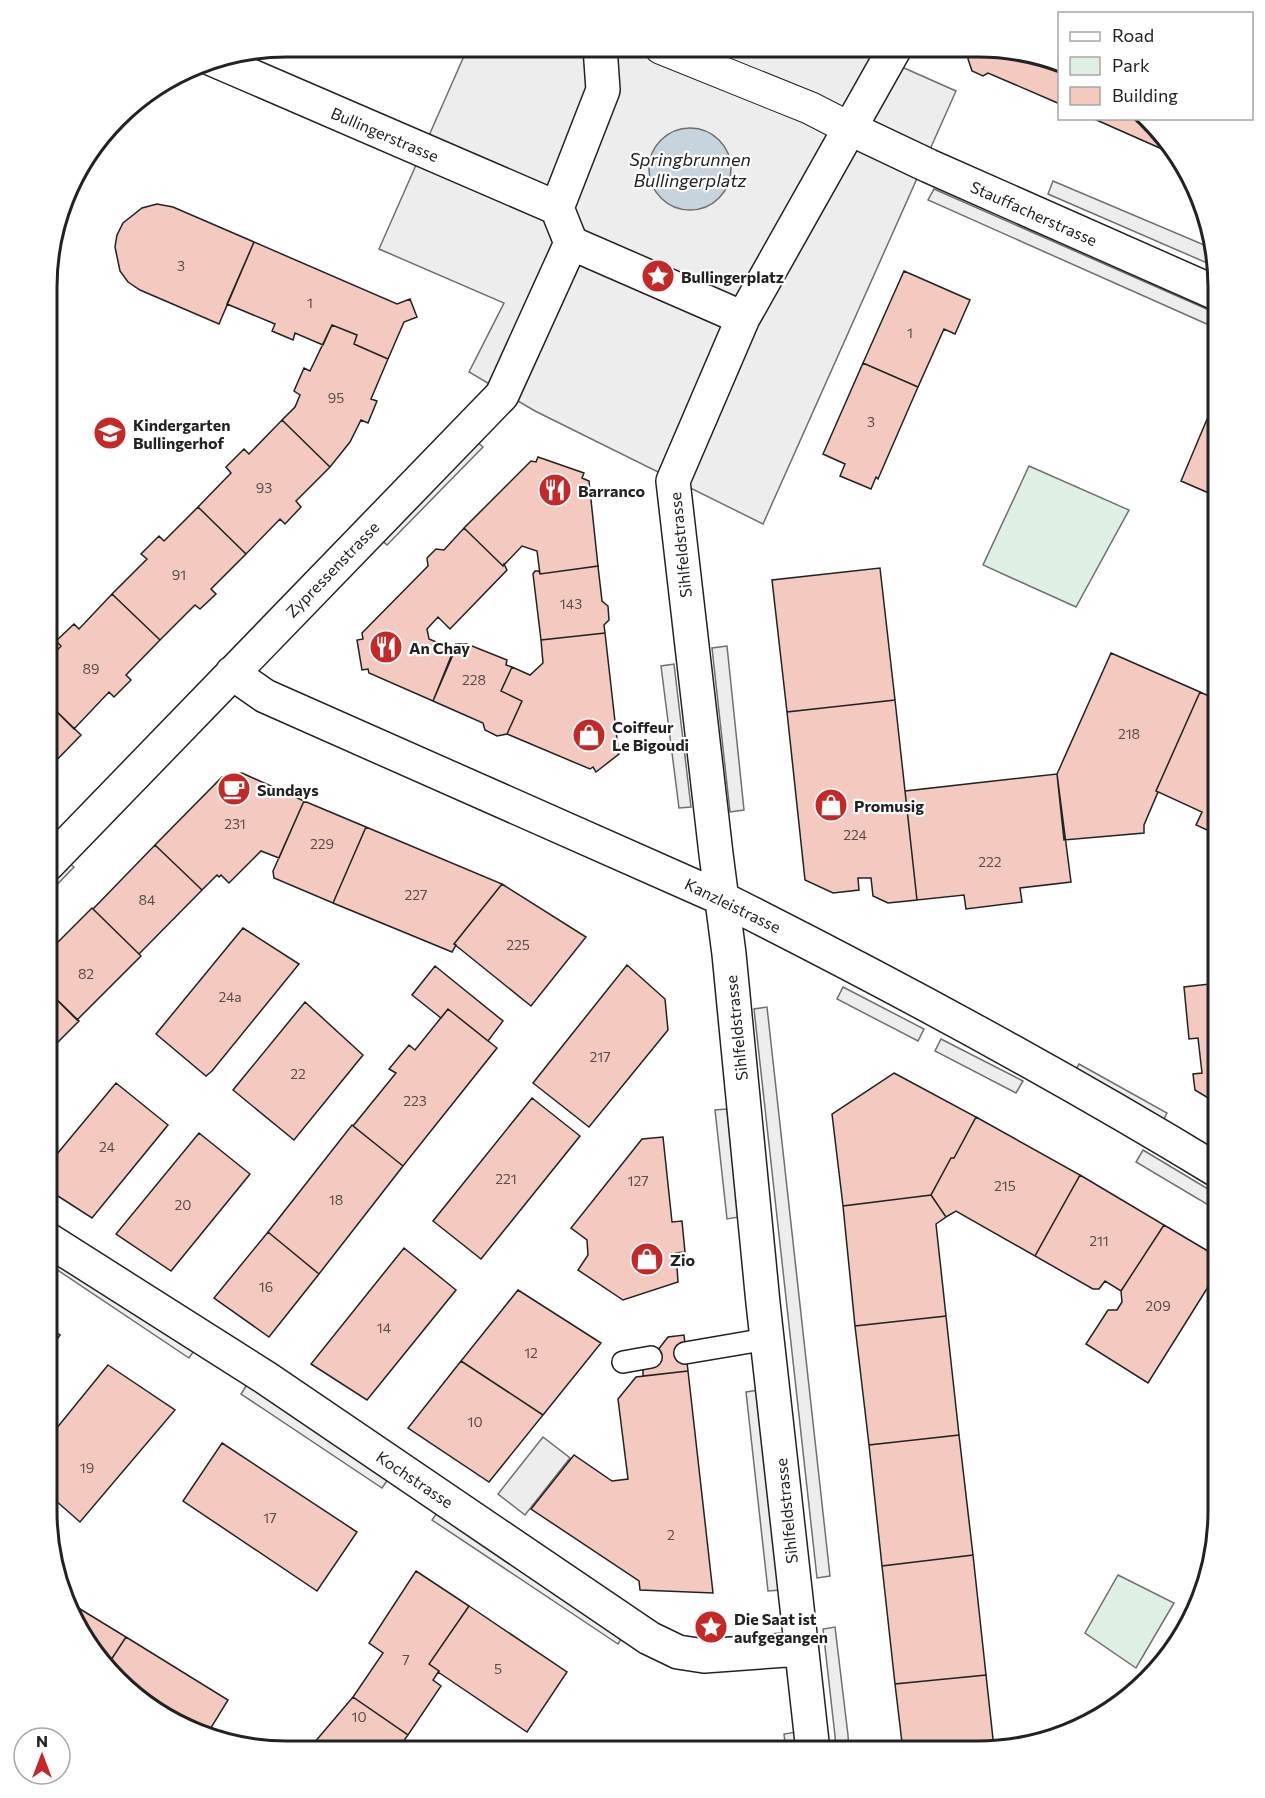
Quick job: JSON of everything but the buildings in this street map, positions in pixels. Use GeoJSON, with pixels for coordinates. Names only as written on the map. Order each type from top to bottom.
{"type":"FeatureCollection","features":[{"type":"Feature","properties":{"kind":"street"},"geometry":{"type":"LineString","coordinates":[[601,57],[603,90],[557,208],[571,243],[743,318],[890,57]]}},
{"type":"Feature","properties":{"kind":"street"},"geometry":{"type":"LineString","coordinates":[[684,57],[810,108],[851,129]]}},
{"type":"Feature","properties":{"kind":"street","name":"Bullingerstrasse"},"geometry":{"type":"LineString","coordinates":[[227,65],[557,208]]}},
{"type":"Feature","properties":{"kind":"street","name":"Stauffacherstrasse"},"geometry":{"type":"LineString","coordinates":[[851,129],[922,163],[1208,290]]}},
{"type":"Feature","properties":{"kind":"street","name":"Zypressenstrasse"},"geometry":{"type":"LineString","coordinates":[[57,855],[502,395],[571,243]]}},
{"type":"Feature","properties":{"kind":"street","name":"Sihlfeldstrasse"},"geometry":{"type":"LineString","coordinates":[[743,318],[673,481],[729,954],[766,1339],[812,1741]]}},
{"type":"Feature","properties":{"kind":"street","name":"Kanzleistrasse"},"geometry":{"type":"LineString","coordinates":[[232,673],[265,696],[721,898],[917,999],[1131,1118],[1208,1165]]}},
{"type":"Feature","properties":{"kind":"street","name":"Kochstrasse"},"geometry":{"type":"LineString","coordinates":[[57,1245],[266,1378],[649,1638],[678,1652],[704,1656],[801,1648]]}},
{"type":"Feature","properties":{"kind":"lane"},"geometry":{"type":"LineString","coordinates":[[686,1353],[766,1339]]}},
{"type":"Feature","properties":{"kind":"lane"},"geometry":{"type":"LineString","coordinates":[[623,1362],[651,1357]]}},
{"type":"Feature","properties":{"kind":"green space"},"geometry":{"type":"Polygon","coordinates":[[[1029,466],[1129,510],[1076,607],[983,565],[1029,466]]]}},
{"type":"Feature","properties":{"kind":"green space"},"geometry":{"type":"Polygon","coordinates":[[[1118,1575],[1174,1603],[1136,1668],[1085,1633],[1118,1575]]]}},
{"type":"Feature","properties":{"kind":"shaded area","name":"Bullingerplatz"},"geometry":{"type":"Polygon","coordinates":[[[464,57],[879,57],[956,91],[763,524],[535,411],[469,372],[504,303],[379,249],[464,57]]]}},
{"type":"Feature","properties":{"kind":"shaded area"},"geometry":{"type":"Polygon","coordinates":[[[1053,181],[1204,245],[1207,263],[1048,194],[1053,181]]]}},
{"type":"Feature","properties":{"kind":"shaded area"},"geometry":{"type":"Polygon","coordinates":[[[934,189],[1208,310],[1208,325],[928,200],[934,189]]]}},
{"type":"Feature","properties":{"kind":"shaded area"},"geometry":{"type":"Polygon","coordinates":[[[473,438],[483,447],[387,545],[376,535],[473,438]]]}},
{"type":"Feature","properties":{"kind":"shaded area"},"geometry":{"type":"Polygon","coordinates":[[[727,646],[744,810],[730,812],[712,648],[727,646]]]}},
{"type":"Feature","properties":{"kind":"shaded area"},"geometry":{"type":"Polygon","coordinates":[[[674,664],[691,807],[679,808],[661,666],[674,664]]]}},
{"type":"Feature","properties":{"kind":"shaded area"},"geometry":{"type":"Polygon","coordinates":[[[63,858],[74,867],[57,885],[57,864],[63,858]]]}},
{"type":"Feature","properties":{"kind":"shaded area"},"geometry":{"type":"Polygon","coordinates":[[[843,987],[924,1029],[918,1041],[837,999],[843,987]]]}},
{"type":"Feature","properties":{"kind":"shaded area"},"geometry":{"type":"Polygon","coordinates":[[[767,1007],[830,1576],[817,1578],[754,1009],[767,1007]]]}},
{"type":"Feature","properties":{"kind":"shaded area"},"geometry":{"type":"Polygon","coordinates":[[[941,1039],[1023,1081],[1016,1093],[935,1051],[941,1039]]]}},
{"type":"Feature","properties":{"kind":"shaded area"},"geometry":{"type":"Polygon","coordinates":[[[1079,1064],[1167,1113],[1160,1126],[1072,1076],[1079,1064]]]}},
{"type":"Feature","properties":{"kind":"shaded area"},"geometry":{"type":"Polygon","coordinates":[[[727,1109],[739,1217],[727,1219],[715,1110],[727,1109]]]}},
{"type":"Feature","properties":{"kind":"shaded area"},"geometry":{"type":"Polygon","coordinates":[[[1143,1150],[1208,1189],[1208,1205],[1136,1162],[1143,1150]]]}},
{"type":"Feature","properties":{"kind":"shaded area"},"geometry":{"type":"Polygon","coordinates":[[[57,1256],[196,1348],[189,1358],[57,1270],[57,1256]]]}},
{"type":"Feature","properties":{"kind":"shaded area"},"geometry":{"type":"Polygon","coordinates":[[[248,1383],[389,1478],[382,1488],[241,1394],[248,1383]]]}},
{"type":"Feature","properties":{"kind":"shaded area"},"geometry":{"type":"Polygon","coordinates":[[[759,1390],[781,1590],[768,1591],[746,1392],[759,1390]]]}},
{"type":"Feature","properties":{"kind":"shaded area"},"geometry":{"type":"Polygon","coordinates":[[[543,1437],[570,1458],[525,1515],[498,1494],[543,1437]]]}},
{"type":"Feature","properties":{"kind":"shaded area"},"geometry":{"type":"Polygon","coordinates":[[[439,1510],[625,1633],[618,1644],[432,1520],[439,1510]]]}},
{"type":"Feature","properties":{"kind":"shaded area"},"geometry":{"type":"Polygon","coordinates":[[[835,1627],[848,1741],[835,1741],[823,1629],[835,1627]]]}},
{"type":"Feature","properties":{"kind":"shaded area"},"geometry":{"type":"Polygon","coordinates":[[[796,1732],[797,1741],[785,1741],[784,1734],[796,1732]]]}},
{"type":"Feature","properties":{"kind":"water","name":"Springbrunnen Bullingerplatz"},"geometry":{"type":"Polygon","coordinates":[[[682,128],[698,128],[713,135],[724,146],[731,161],[728,185],[719,198],[698,210],[682,210],[667,203],[656,192],[649,177],[649,161],[656,146],[667,135],[682,128]]]}},
{"type":"Feature","properties":{"kind":"place","name":"Bullingerplatz"},"geometry":{"type":"Point","coordinates":[658,276]}},
{"type":"Feature","properties":{"kind":"place","name":"Kindergarten Bullingerhof"},"geometry":{"type":"Point","coordinates":[110,433]}},
{"type":"Feature","properties":{"kind":"place","name":"Barranco"},"geometry":{"type":"Point","coordinates":[555,490]}},
{"type":"Feature","properties":{"kind":"place","name":"An Chay"},"geometry":{"type":"Point","coordinates":[386,647]}},
{"type":"Feature","properties":{"kind":"place","name":"Coiffeur Le Bigoudi"},"geometry":{"type":"Point","coordinates":[589,735]}},
{"type":"Feature","properties":{"kind":"place","name":"Sundays"},"geometry":{"type":"Point","coordinates":[234,789]}},
{"type":"Feature","properties":{"kind":"place","name":"Promusig"},"geometry":{"type":"Point","coordinates":[831,805]}},
{"type":"Feature","properties":{"kind":"place","name":"Zio"},"geometry":{"type":"Point","coordinates":[647,1259]}},
{"type":"Feature","properties":{"kind":"place","name":"Die Saat ist aufgegangen"},"geometry":{"type":"Point","coordinates":[711,1627]}}]}
